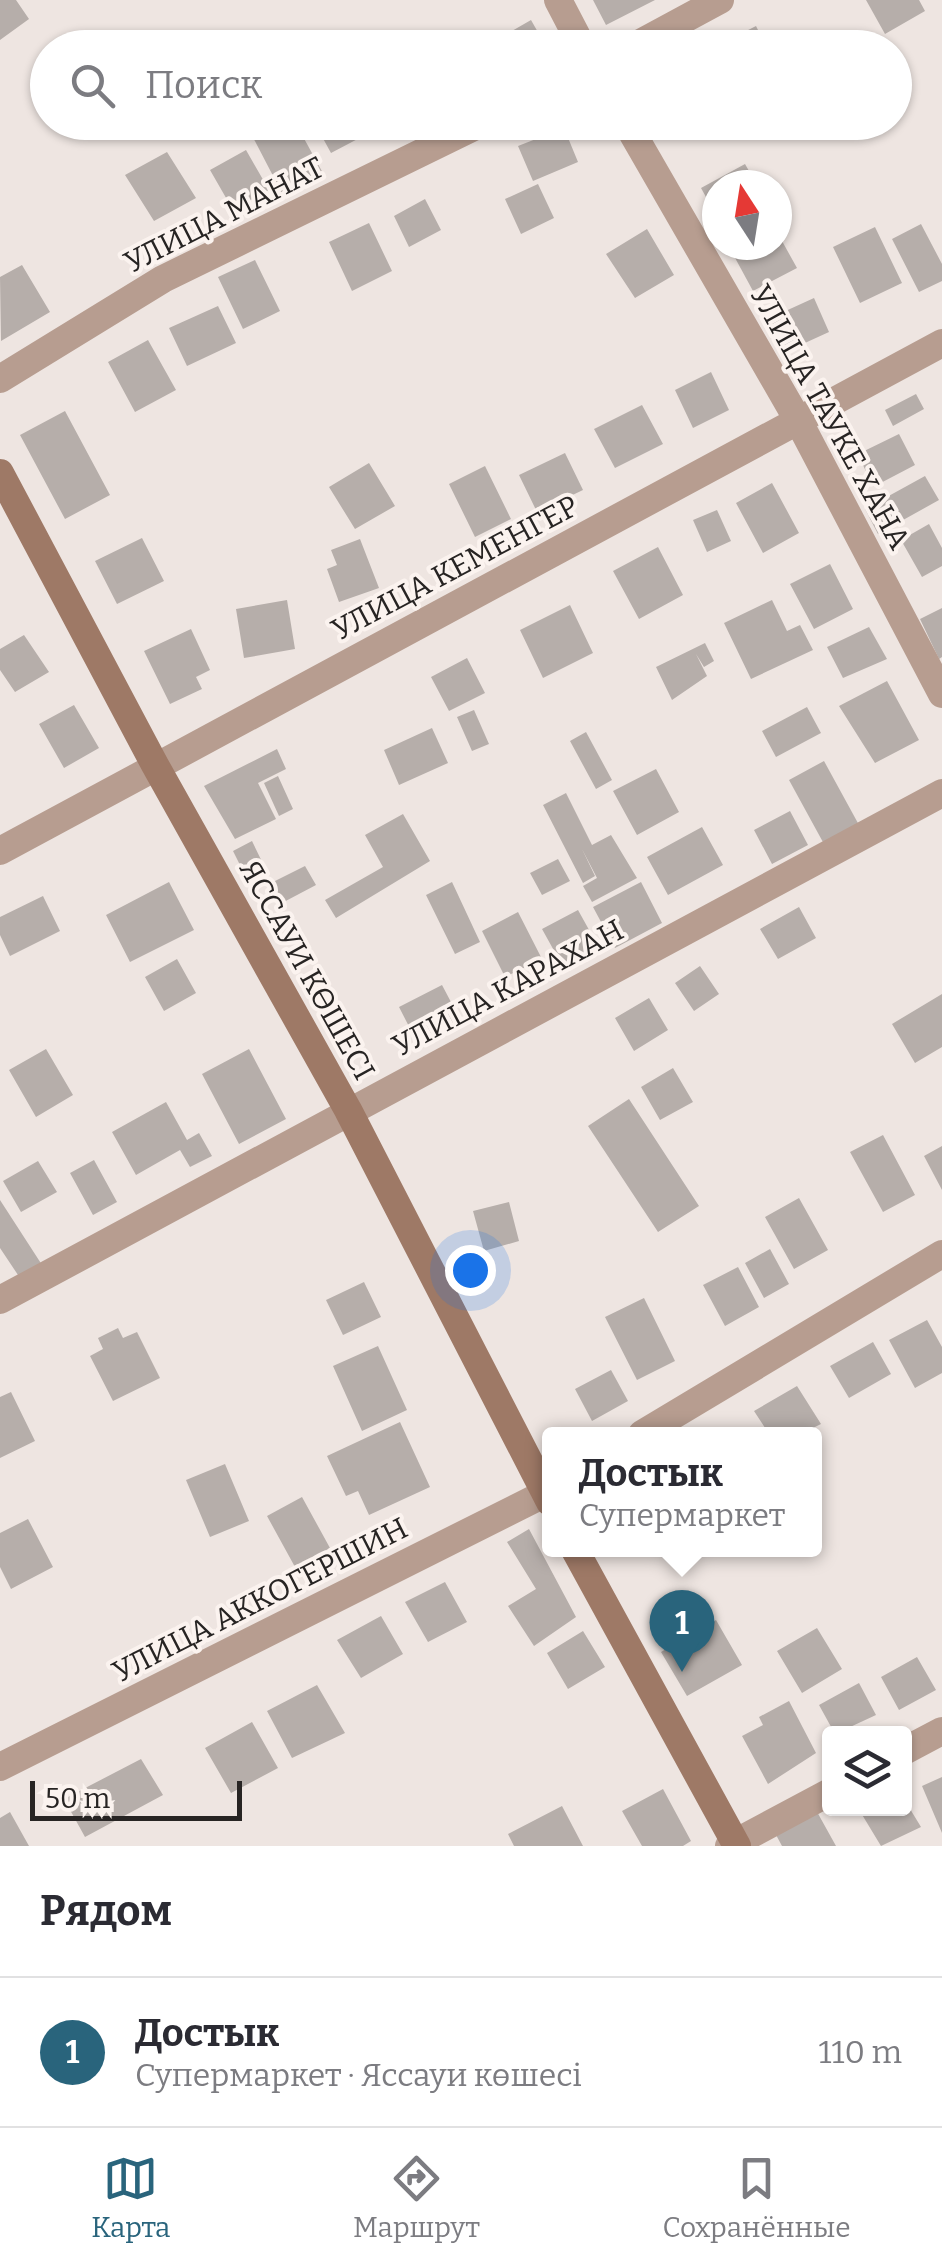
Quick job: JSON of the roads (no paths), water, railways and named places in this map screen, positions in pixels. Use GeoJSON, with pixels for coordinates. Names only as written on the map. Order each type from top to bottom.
{"type":"FeatureCollection","features":[{"type":"Feature","properties":{"kind":"main road","name":"ЯССАУИ КӨШЕСІ"},"geometry":{"type":"LineString","coordinates":[[0,473],[154,765],[348,1110],[542,1484]]}},
{"type":"Feature","properties":{"kind":"main road"},"geometry":{"type":"LineString","coordinates":[[579,1557],[733,1845]]}},
{"type":"Feature","properties":{"kind":"street"},"geometry":{"type":"LineString","coordinates":[[558,0],[574,30]]}},
{"type":"Feature","properties":{"kind":"street"},"geometry":{"type":"LineString","coordinates":[[664,30],[720,0]]}},
{"type":"Feature","properties":{"kind":"street","name":"УЛИЦА МАНАТ"},"geometry":{"type":"LineString","coordinates":[[0,379],[163,279],[447,140]]}},
{"type":"Feature","properties":{"kind":"street","name":"УЛИЦА ТАУКЕ ХАНА"},"geometry":{"type":"LineString","coordinates":[[636,140],[799,422],[942,694]]}},
{"type":"Feature","properties":{"kind":"street","name":"УЛИЦА КЕМЕНГЕР"},"geometry":{"type":"LineString","coordinates":[[0,851],[942,344]]}},
{"type":"Feature","properties":{"kind":"street","name":"УЛИЦА КАРАХАН"},"geometry":{"type":"LineString","coordinates":[[0,1300],[942,794]]}},
{"type":"Feature","properties":{"kind":"street"},"geometry":{"type":"LineString","coordinates":[[654,1427],[942,1254]]}},
{"type":"Feature","properties":{"kind":"street","name":"УЛИЦА АККОГЕРШИН"},"geometry":{"type":"LineString","coordinates":[[0,1767],[542,1499]]}},
{"type":"Feature","properties":{"kind":"street"},"geometry":{"type":"LineString","coordinates":[[912,1747],[942,1730]]}},
{"type":"Feature","properties":{"kind":"street"},"geometry":{"type":"LineString","coordinates":[[733,1845],[822,1796]]}},
{"type":"Feature","properties":{"kind":"place","name":"Достык"},"geometry":{"type":"Point","coordinates":[682,1672]}}]}
